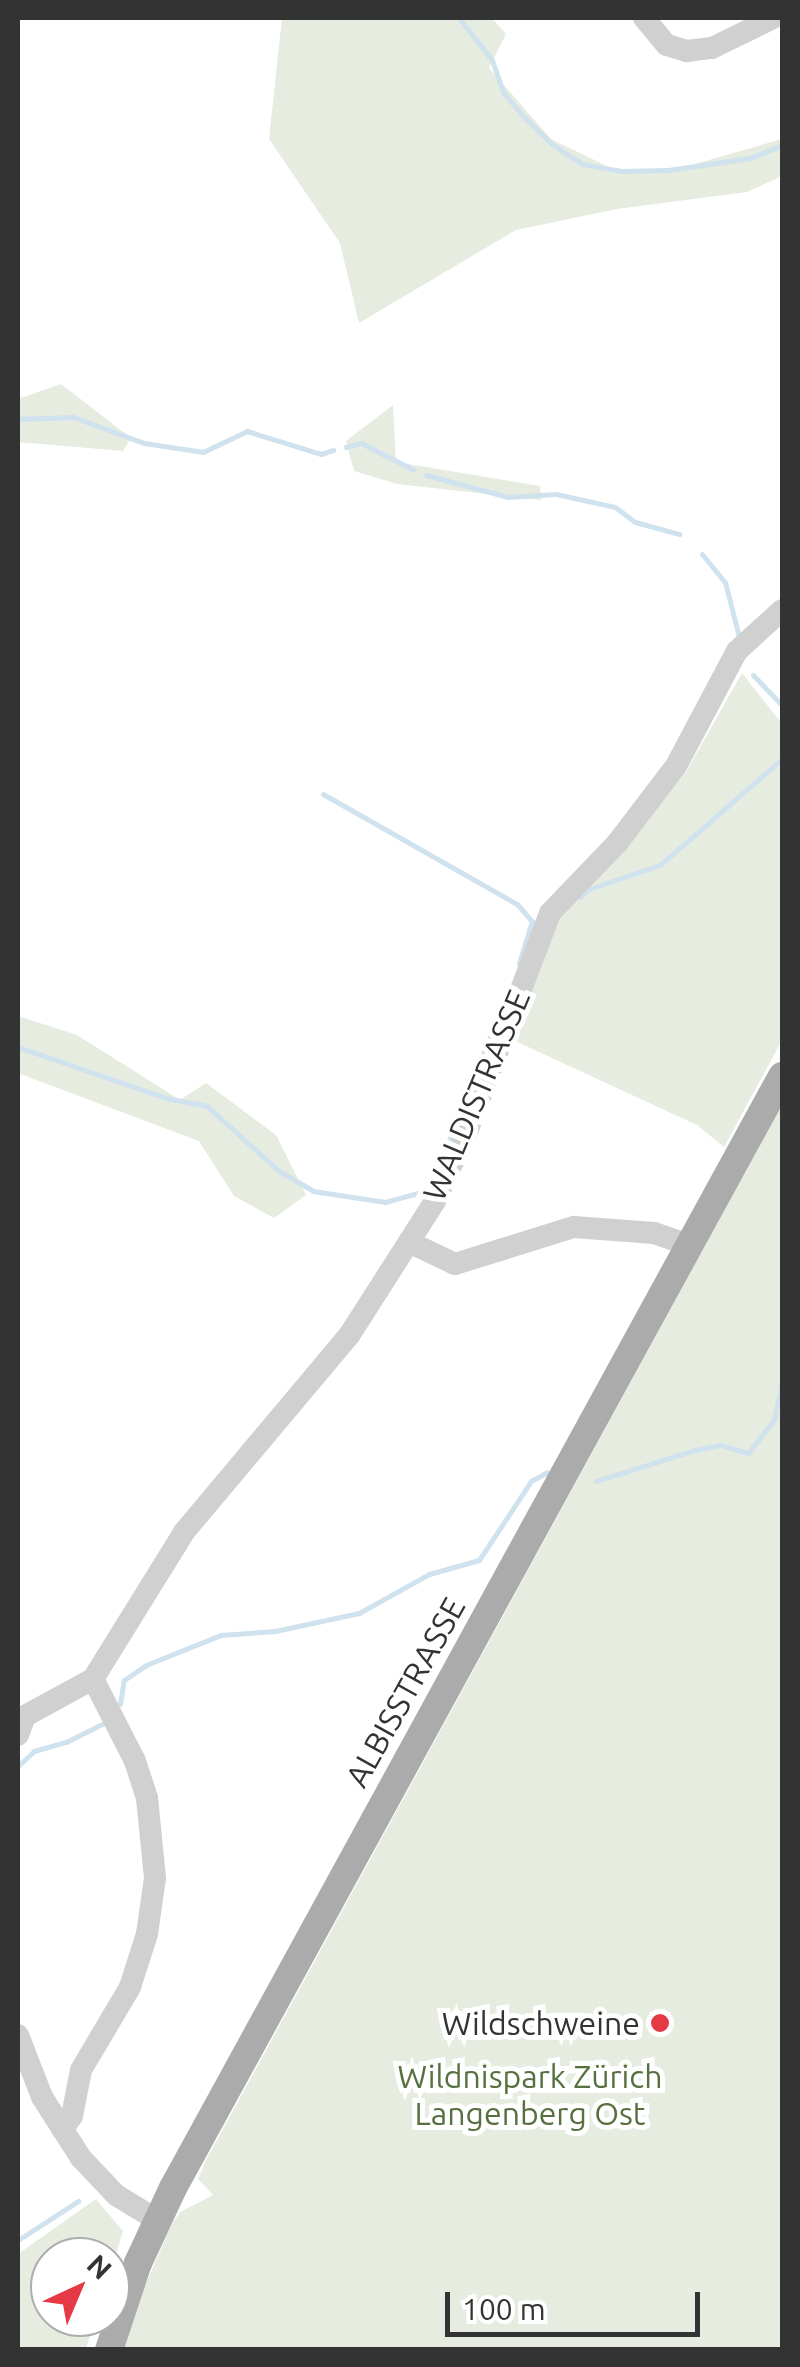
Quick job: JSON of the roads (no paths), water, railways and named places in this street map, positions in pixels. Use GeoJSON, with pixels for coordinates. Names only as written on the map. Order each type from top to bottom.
{"type":"FeatureCollection","features":[{"type":"Feature","properties":{"kind":"main road","name":"ALBISSTRASSE"},"geometry":{"type":"LineString","coordinates":[[109,2350],[156,2220],[782,1076]]}},
{"type":"Feature","properties":{"kind":"street"},"geometry":{"type":"LineString","coordinates":[[644,18],[667,45],[687,52],[712,48],[773,18]]}},
{"type":"Feature","properties":{"kind":"street","name":"WALDISTRASSE"},"geometry":{"type":"LineString","coordinates":[[18,1736],[25,1716],[92,1679],[184,1532],[329,1363],[435,1202],[468,1130],[550,913],[618,842],[676,766],[737,651],[782,610]]}},
{"type":"Feature","properties":{"kind":"street"},"geometry":{"type":"LineString","coordinates":[[408,1242],[455,1264],[574,1228],[654,1233],[689,1246]]}},
{"type":"Feature","properties":{"kind":"street"},"geometry":{"type":"LineString","coordinates":[[62,2129],[72,2116],[81,2070],[130,1987],[147,1934],[155,1878],[147,1798],[135,1761],[92,1679]]}},
{"type":"Feature","properties":{"kind":"street"},"geometry":{"type":"LineString","coordinates":[[18,2035],[34,2080],[62,2129],[104,2185],[156,2220]]}},
{"type":"Feature","properties":{"kind":"waterway"},"geometry":{"type":"LineString","coordinates":[[459,18],[492,60],[503,92],[553,145],[582,164],[621,171],[668,170],[750,158],[782,145]]}},
{"type":"Feature","properties":{"kind":"waterway"},"geometry":{"type":"LineString","coordinates":[[18,419],[73,417],[144,443],[203,452],[247,431],[321,454],[333,450]]}},
{"type":"Feature","properties":{"kind":"waterway"},"geometry":{"type":"LineString","coordinates":[[346,447],[361,443],[414,470]]}},
{"type":"Feature","properties":{"kind":"waterway"},"geometry":{"type":"LineString","coordinates":[[426,475],[508,497],[556,494],[615,507],[635,522],[679,534]]}},
{"type":"Feature","properties":{"kind":"waterway"},"geometry":{"type":"LineString","coordinates":[[702,554],[725,582],[739,637]]}},
{"type":"Feature","properties":{"kind":"waterway"},"geometry":{"type":"LineString","coordinates":[[753,675],[782,705]]}},
{"type":"Feature","properties":{"kind":"waterway"},"geometry":{"type":"LineString","coordinates":[[580,897],[589,889],[660,865],[782,759]]}},
{"type":"Feature","properties":{"kind":"waterway"},"geometry":{"type":"LineString","coordinates":[[323,794],[517,904],[532,921],[519,963]]}},
{"type":"Feature","properties":{"kind":"waterway"},"geometry":{"type":"LineString","coordinates":[[442,1158],[506,996]]}},
{"type":"Feature","properties":{"kind":"waterway"},"geometry":{"type":"LineString","coordinates":[[18,1047],[166,1098],[207,1106],[279,1171],[313,1191],[385,1202],[425,1191],[438,1168]]}},
{"type":"Feature","properties":{"kind":"waterway"},"geometry":{"type":"LineString","coordinates":[[596,1481],[721,1445],[748,1453],[774,1420],[782,1382]]}},
{"type":"Feature","properties":{"kind":"waterway"},"geometry":{"type":"LineString","coordinates":[[120,1704],[124,1680],[146,1665],[221,1635],[275,1631],[359,1613],[429,1574],[479,1560],[531,1481],[547,1472]]}},
{"type":"Feature","properties":{"kind":"waterway"},"geometry":{"type":"LineString","coordinates":[[18,1766],[34,1751],[66,1742],[104,1723]]}},
{"type":"Feature","properties":{"kind":"waterway"},"geometry":{"type":"LineString","coordinates":[[18,2240],[78,2201]]}},
{"type":"Feature","properties":{"kind":"place","name":"Wildschweine"},"geometry":{"type":"Point","coordinates":[660,2023]}},
{"type":"Feature","properties":{"kind":"park label","name":"Wildnispark Zürich Langenberg Ost"},"geometry":{"type":"Point","coordinates":[530,2096]}}]}
